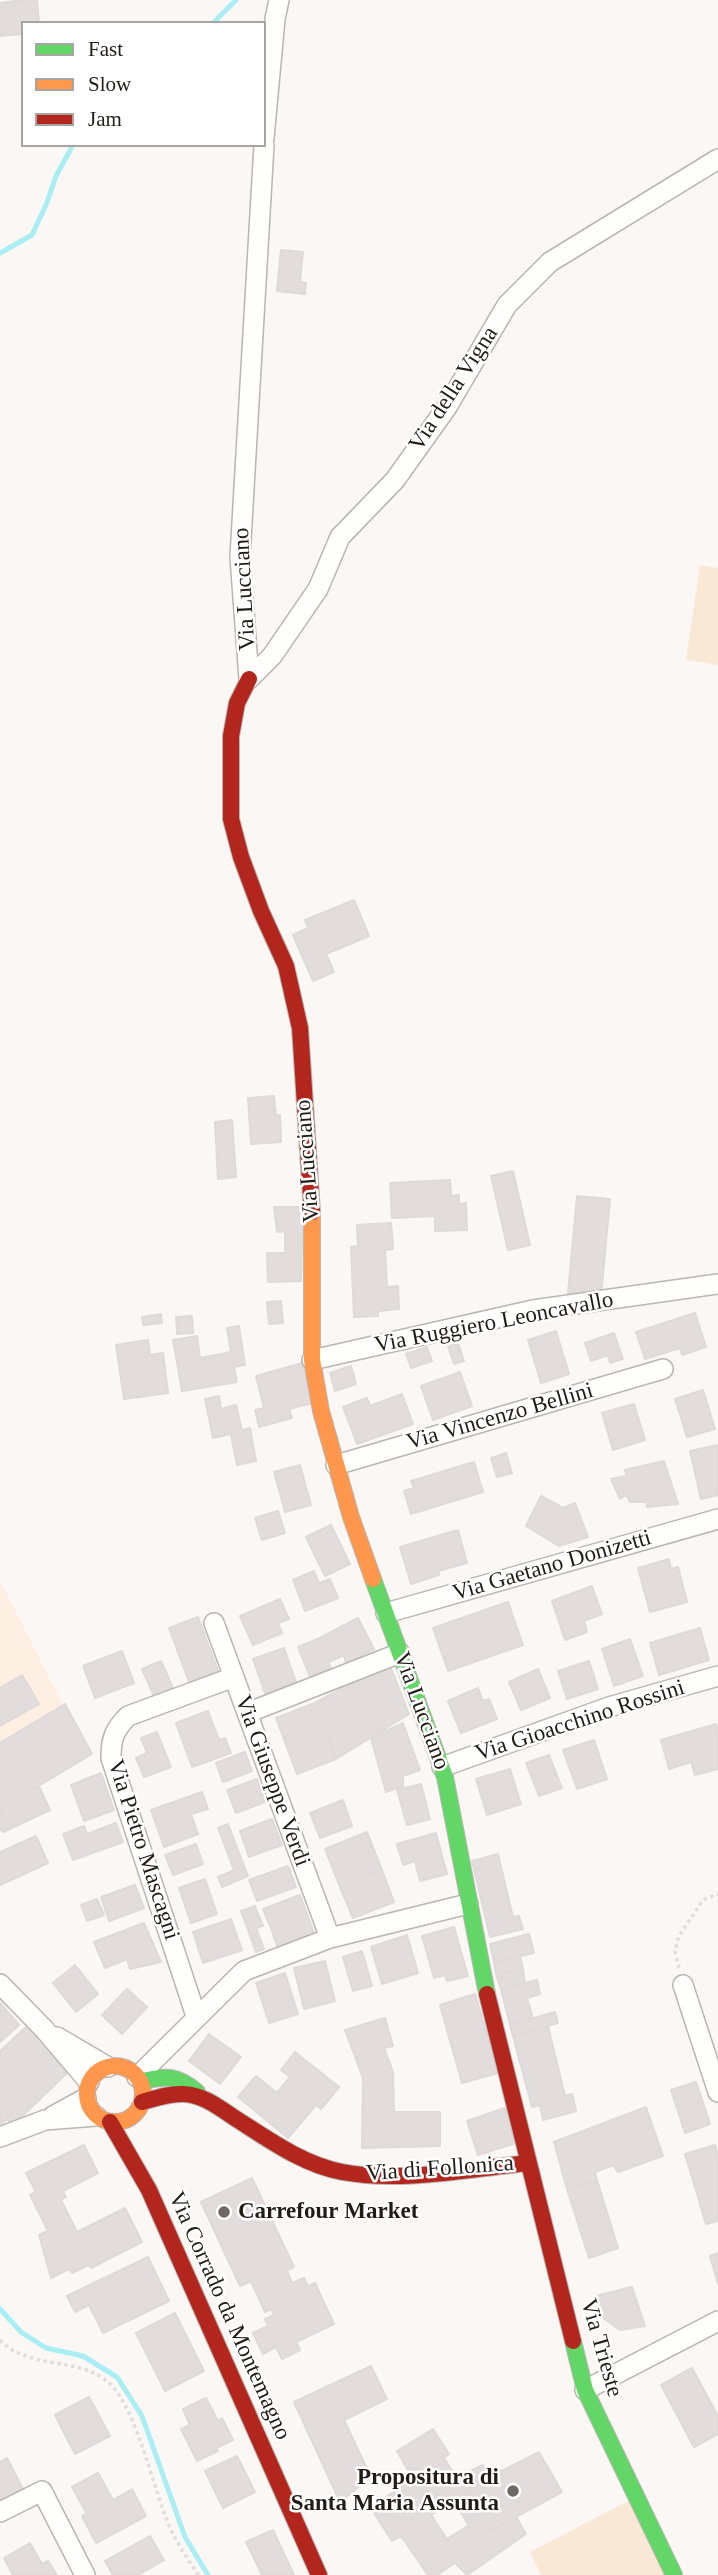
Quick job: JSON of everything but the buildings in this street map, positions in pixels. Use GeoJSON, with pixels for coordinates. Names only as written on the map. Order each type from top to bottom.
{"type":"FeatureCollection","features":[{"type":"Feature","properties":{"kind":"street"},"geometry":{"type":"LineString","coordinates":[[266,116],[279,0]]}},
{"type":"Feature","properties":{"kind":"street","name":"Via Lucciano"},"geometry":{"type":"LineString","coordinates":[[264,147],[248,382],[240,557],[250,678],[237,703],[230,736],[231,818],[245,868],[286,966],[300,1028],[313,1224],[312,1360],[321,1411],[351,1517],[442,1767],[453,1812],[480,1967],[529,2163]]}},
{"type":"Feature","properties":{"kind":"street","name":"Via della Vigna"},"geometry":{"type":"LineString","coordinates":[[250,678],[272,656],[318,589],[340,537],[395,480],[447,408],[507,305],[550,262],[718,159]]}},
{"type":"Feature","properties":{"kind":"street","name":"Via Ruggiero Leoncavallo"},"geometry":{"type":"LineString","coordinates":[[312,1360],[533,1310],[718,1284]]}},
{"type":"Feature","properties":{"kind":"street","name":"Via Vincenzo Bellini"},"geometry":{"type":"LineString","coordinates":[[337,1465],[663,1369]]}},
{"type":"Feature","properties":{"kind":"street","name":"Via Gaetano Donizetti"},"geometry":{"type":"LineString","coordinates":[[386,1613],[718,1519]]}},
{"type":"Feature","properties":{"kind":"street","name":"Via Giuseppe Verdi"},"geometry":{"type":"LineString","coordinates":[[214,1623],[330,1938]]}},
{"type":"Feature","properties":{"kind":"street"},"geometry":{"type":"LineString","coordinates":[[247,1713],[400,1653]]}},
{"type":"Feature","properties":{"kind":"street","name":"Via Gioacchino Rossini"},"geometry":{"type":"LineString","coordinates":[[442,1767],[609,1707],[718,1676]]}},
{"type":"Feature","properties":{"kind":"street","name":"Via Pietro Mascagni"},"geometry":{"type":"LineString","coordinates":[[196,2017],[111,1758],[111,1741],[116,1727],[128,1716],[234,1677]]}},
{"type":"Feature","properties":{"kind":"street"},"geometry":{"type":"LineString","coordinates":[[139,2080],[196,2017],[244,1972],[330,1938],[468,1904]]}},
{"type":"Feature","properties":{"kind":"street"},"geometry":{"type":"LineString","coordinates":[[0,1984],[44,2029],[88,2090]]}},
{"type":"Feature","properties":{"kind":"street"},"geometry":{"type":"LineString","coordinates":[[683,1985],[718,2092]]}},
{"type":"Feature","properties":{"kind":"street"},"geometry":{"type":"LineString","coordinates":[[44,2029],[108,2067],[126,2068],[139,2080],[143,2091],[139,2120],[46,2120]]}},
{"type":"Feature","properties":{"kind":"street"},"geometry":{"type":"LineString","coordinates":[[103,2119],[90,2108],[88,2090],[95,2073],[108,2067]]}},
{"type":"Feature","properties":{"kind":"street","name":"Via di Follonica"},"geometry":{"type":"LineString","coordinates":[[139,2080],[164,2075],[177,2077],[203,2098],[292,2152],[321,2166],[355,2175],[421,2174],[529,2163]]}},
{"type":"Feature","properties":{"kind":"street"},"geometry":{"type":"LineString","coordinates":[[0,2137],[46,2120],[88,2090]]}},
{"type":"Feature","properties":{"kind":"street","name":"Via di Follonica"},"geometry":{"type":"LineString","coordinates":[[139,2120],[179,2092],[203,2098]]}},
{"type":"Feature","properties":{"kind":"street","name":"Via Corrado da Montemagno"},"geometry":{"type":"LineString","coordinates":[[103,2119],[149,2190],[319,2575]]}},
{"type":"Feature","properties":{"kind":"street","name":"Via Corrado da Montemagno"},"geometry":{"type":"LineString","coordinates":[[139,2120],[149,2190]]}},
{"type":"Feature","properties":{"kind":"street","name":"Via Trieste"},"geometry":{"type":"LineString","coordinates":[[529,2163],[585,2390],[674,2575]]}},
{"type":"Feature","properties":{"kind":"street"},"geometry":{"type":"LineString","coordinates":[[585,2390],[718,2321]]}},
{"type":"Feature","properties":{"kind":"street"},"geometry":{"type":"LineString","coordinates":[[0,2512],[42,2491],[85,2575]]}},
{"type":"Feature","properties":{"kind":"path"},"geometry":{"type":"LineString","coordinates":[[683,1985],[675,1951],[679,1936],[703,1900],[718,1894]]}},
{"type":"Feature","properties":{"kind":"path"},"geometry":{"type":"LineString","coordinates":[[0,2340],[8,2348],[29,2357],[81,2368],[108,2381],[125,2404],[173,2534],[198,2575]]}},
{"type":"Feature","properties":{"kind":"shaded area"},"geometry":{"type":"Polygon","coordinates":[[[700,565],[718,568],[718,665],[686,660],[700,565]]]}},
{"type":"Feature","properties":{"kind":"shaded area"},"geometry":{"type":"Polygon","coordinates":[[[0,1581],[89,1756],[0,1806],[0,1581]]]}},
{"type":"Feature","properties":{"kind":"shaded area"},"geometry":{"type":"Polygon","coordinates":[[[632,2499],[669,2575],[541,2575],[530,2552],[632,2499]]]}},
{"type":"Feature","properties":{"kind":"waterway"},"geometry":{"type":"LineString","coordinates":[[215,21],[236,0]]}},
{"type":"Feature","properties":{"kind":"waterway"},"geometry":{"type":"LineString","coordinates":[[0,253],[32,235],[56,176],[72,147]]}},
{"type":"Feature","properties":{"kind":"waterway"},"geometry":{"type":"LineString","coordinates":[[0,2309],[21,2332],[46,2348],[83,2356],[117,2377],[142,2416],[185,2537],[208,2575]]}},
{"type":"Feature","properties":{"kind":"traffic: fast"},"geometry":{"type":"LineString","coordinates":[[373,1579],[445,1777],[487,1994]]}},
{"type":"Feature","properties":{"kind":"traffic: fast"},"geometry":{"type":"LineString","coordinates":[[140,2082],[170,2078],[183,2082],[197,2092]]}},
{"type":"Feature","properties":{"kind":"traffic: fast"},"geometry":{"type":"LineString","coordinates":[[573,2341],[585,2390],[674,2575]]}},
{"type":"Feature","properties":{"kind":"traffic: slow"},"geometry":{"type":"LineString","coordinates":[[312,1212],[312,1360],[321,1411],[351,1517],[373,1579]]}},
{"type":"Feature","properties":{"kind":"traffic: slow"},"geometry":{"type":"LineString","coordinates":[[109,2066],[121,2066],[131,2070],[139,2078],[143,2094],[139,2110],[131,2118],[121,2122],[109,2122],[99,2118],[91,2110],[87,2100],[87,2088],[91,2078],[99,2070],[109,2066]]}},
{"type":"Feature","properties":{"kind":"traffic: jam"},"geometry":{"type":"LineString","coordinates":[[249,679],[237,703],[231,736],[231,819],[241,857],[261,911],[286,966],[300,1028],[312,1212]]}},
{"type":"Feature","properties":{"kind":"traffic: jam"},"geometry":{"type":"LineString","coordinates":[[487,1994],[573,2341]]}},
{"type":"Feature","properties":{"kind":"traffic: jam"},"geometry":{"type":"LineString","coordinates":[[142,2102],[174,2094],[200,2097],[289,2152],[328,2169],[342,2172],[411,2176],[529,2163]]}},
{"type":"Feature","properties":{"kind":"traffic: jam"},"geometry":{"type":"LineString","coordinates":[[110,2122],[149,2190],[319,2575]]}},
{"type":"Feature","properties":{"kind":"place","name":"Carrefour Market"},"geometry":{"type":"Point","coordinates":[224,2212]}},
{"type":"Feature","properties":{"kind":"place","name":"Propositura di Santa Maria Assunta"},"geometry":{"type":"Point","coordinates":[513,2491]}}]}
